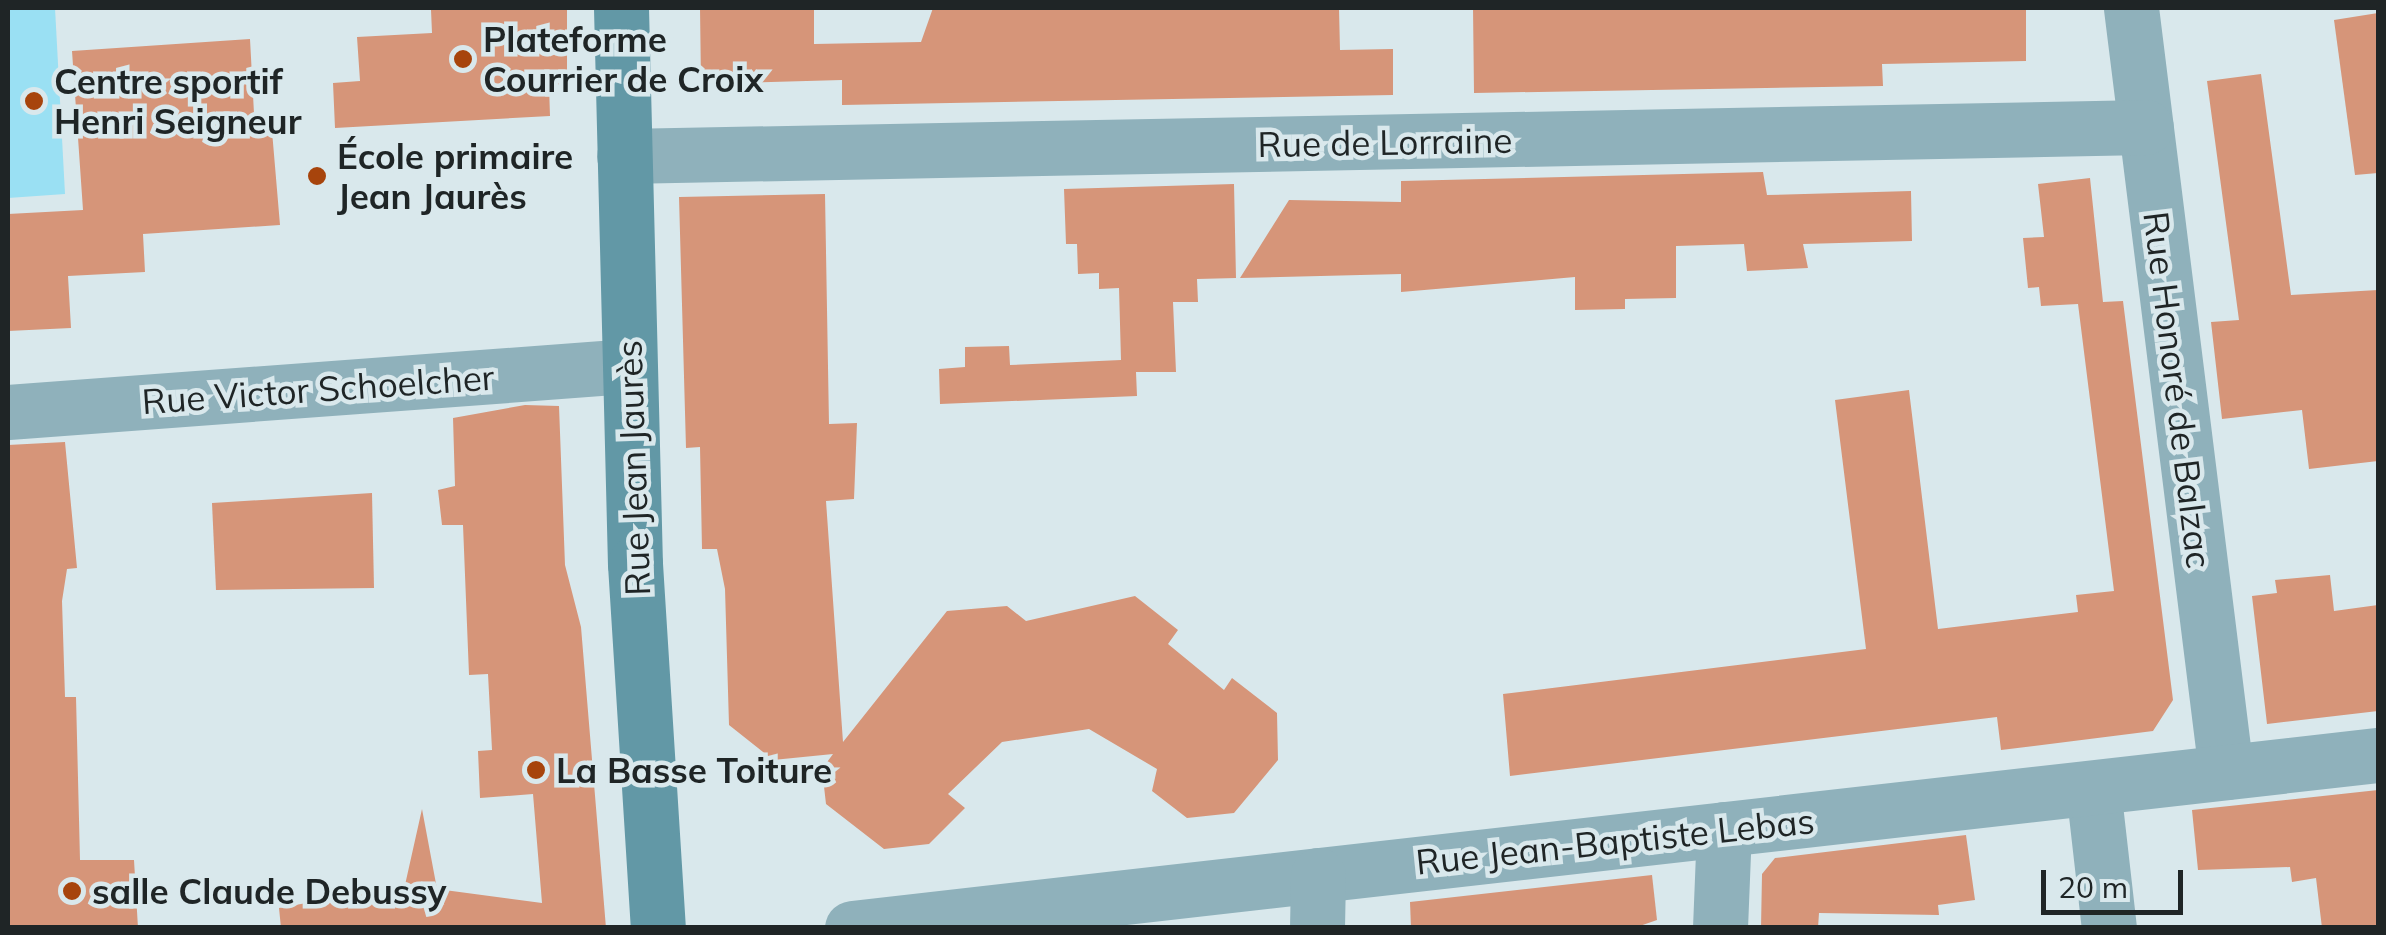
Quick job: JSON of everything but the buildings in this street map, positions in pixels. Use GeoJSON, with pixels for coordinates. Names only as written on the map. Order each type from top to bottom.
{"type":"FeatureCollection","features":[{"type":"Feature","properties":{"kind":"main road","name":"Rue Jean Jaurès"},"geometry":{"type":"LineString","coordinates":[[620,8],[629,366],[658,928]]}},
{"type":"Feature","properties":{"kind":"street","name":"Rue Honoré de Balzac"},"geometry":{"type":"LineString","coordinates":[[2131,8],[2226,772]]}},
{"type":"Feature","properties":{"kind":"street","name":"Rue de Lorraine"},"geometry":{"type":"LineString","coordinates":[[624,156],[2146,128]]}},
{"type":"Feature","properties":{"kind":"street","name":"Rue Victor Schoelcher"},"geometry":{"type":"LineString","coordinates":[[8,412],[629,366]]}},
{"type":"Feature","properties":{"kind":"street","name":"Rue Jean-Baptiste Lebas"},"geometry":{"type":"LineString","coordinates":[[852,928],[1318,901],[1724,829],[2378,755]]}},
{"type":"Feature","properties":{"kind":"street"},"geometry":{"type":"LineString","coordinates":[[2093,788],[2109,928]]}},
{"type":"Feature","properties":{"kind":"street"},"geometry":{"type":"LineString","coordinates":[[1720,928],[1724,829]]}},
{"type":"Feature","properties":{"kind":"shaded area","name":"Centre sportif Henri Seigneur"},"geometry":{"type":"Polygon","coordinates":[[[8,8],[55,8],[65,194],[8,198],[8,8]]]}},
{"type":"Feature","properties":{"kind":"place","name":"Plateforme Courrier de Croix"},"geometry":{"type":"Point","coordinates":[463,59]}},
{"type":"Feature","properties":{"kind":"place","name":"Centre sportif Henri Seigneur"},"geometry":{"type":"Point","coordinates":[34,101]}},
{"type":"Feature","properties":{"kind":"place","name":"École primaire Jean Jaurès"},"geometry":{"type":"Point","coordinates":[317,176]}},
{"type":"Feature","properties":{"kind":"place","name":"La Basse Toiture"},"geometry":{"type":"Point","coordinates":[536,770]}},
{"type":"Feature","properties":{"kind":"place","name":"salle Claude Debussy"},"geometry":{"type":"Point","coordinates":[72,891]}}]}
